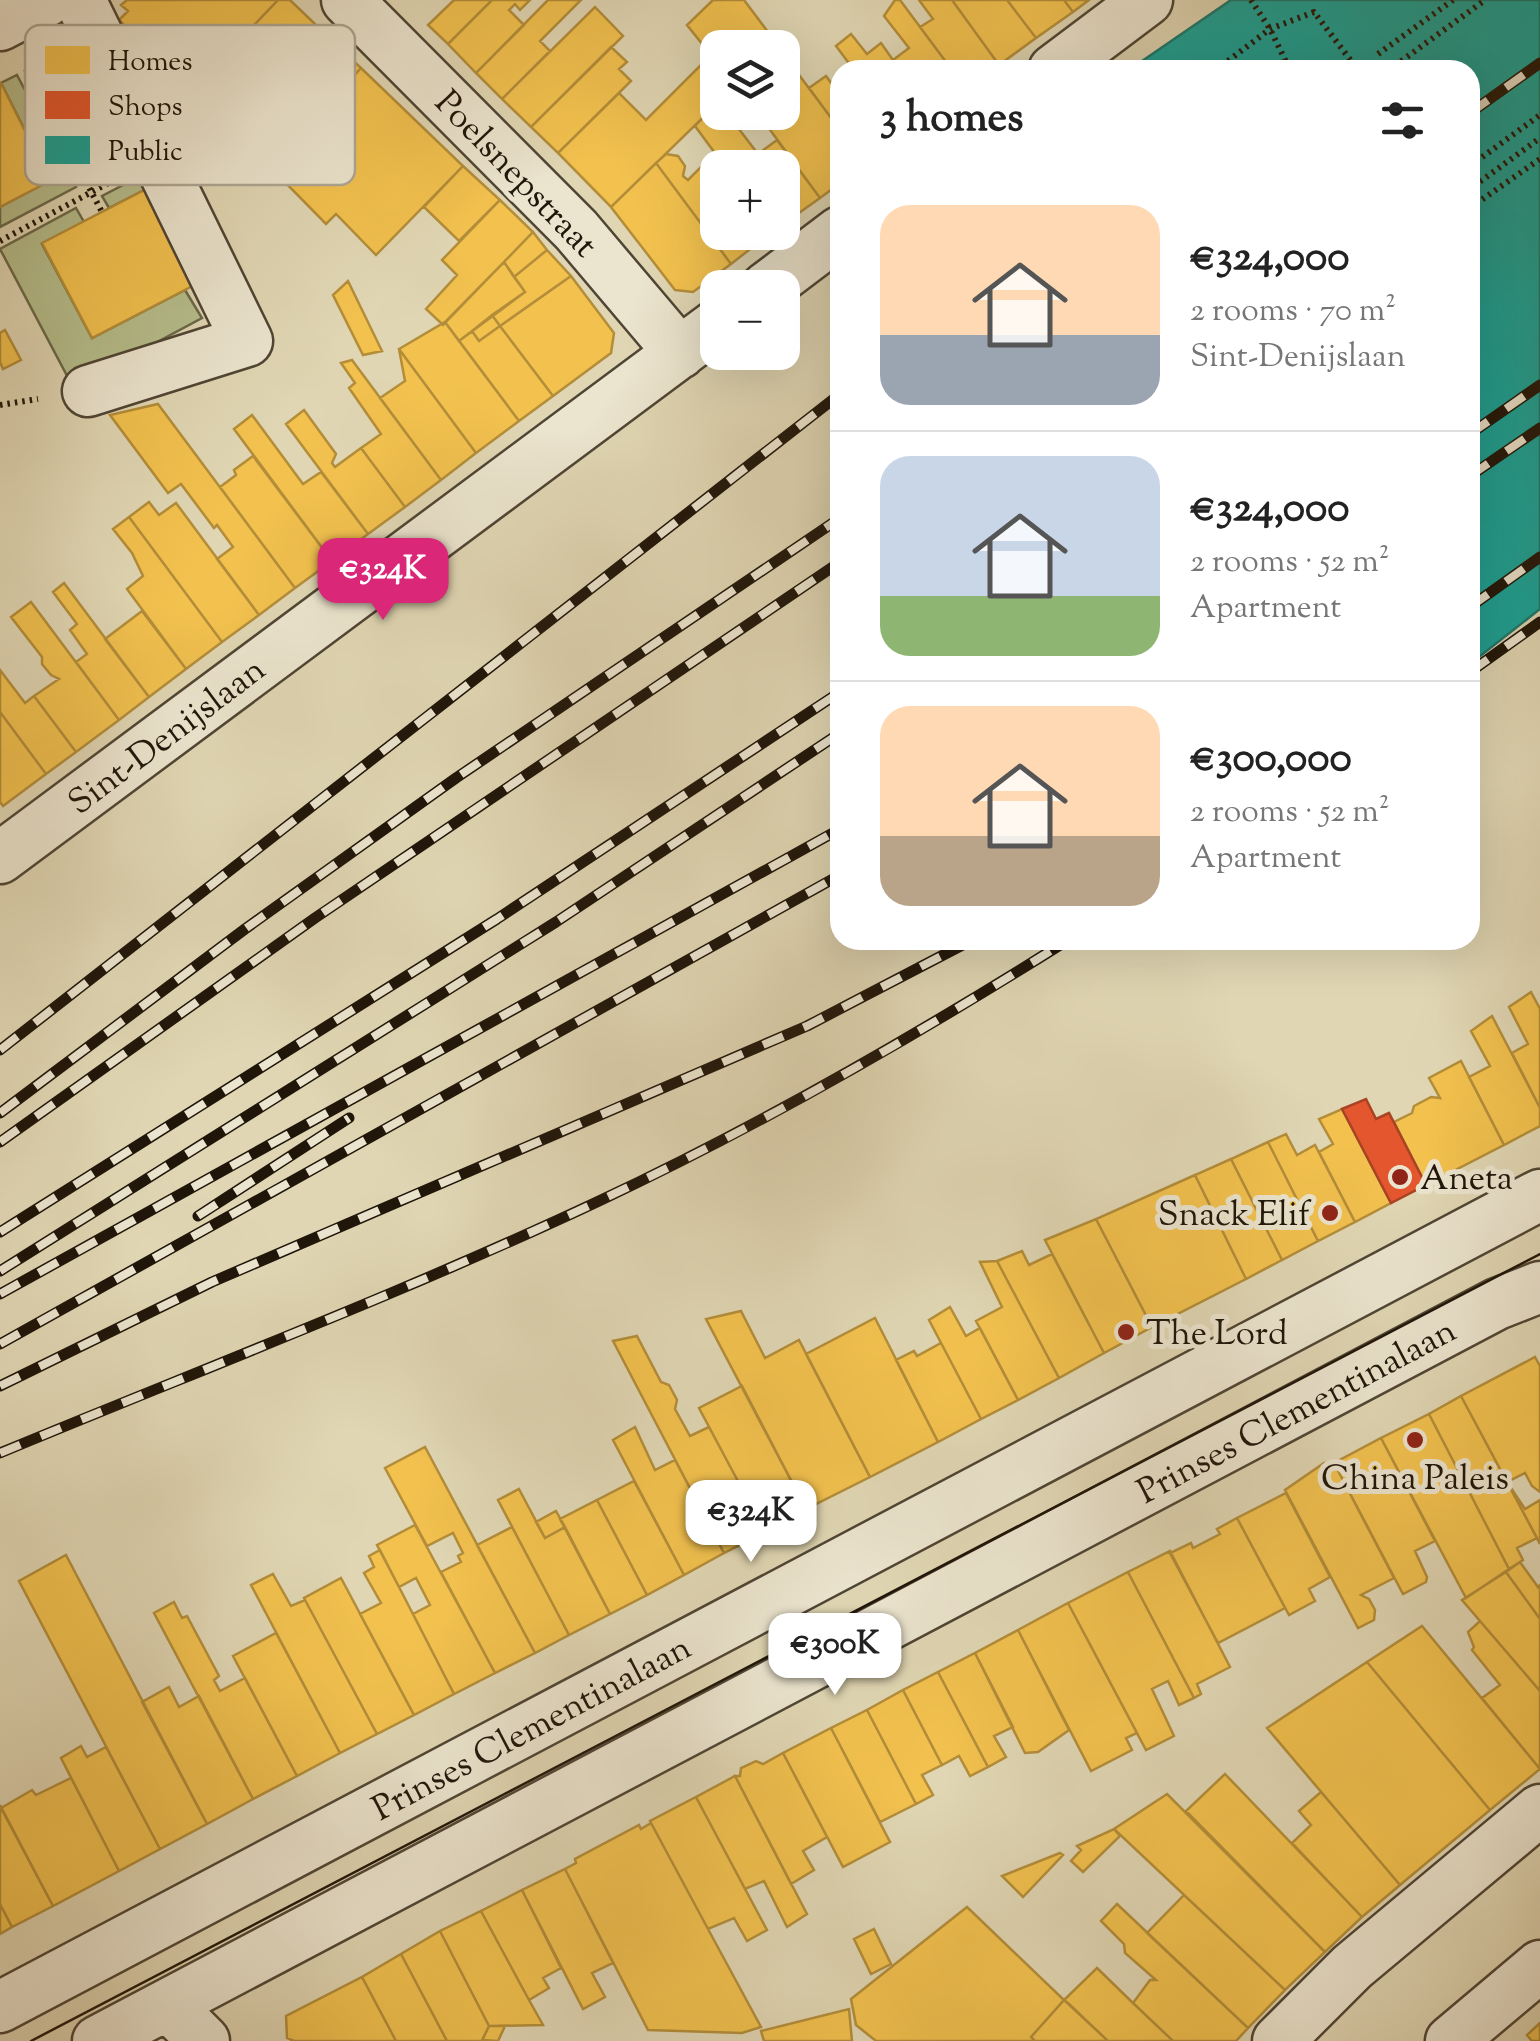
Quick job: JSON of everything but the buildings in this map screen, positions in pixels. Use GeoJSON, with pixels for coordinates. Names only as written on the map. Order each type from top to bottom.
{"type":"FeatureCollection","features":[{"type":"Feature","properties":{"kind":"street"},"geometry":{"type":"LineString","coordinates":[[80,0],[92,25]]}},
{"type":"Feature","properties":{"kind":"street","name":"Poelsnepstraat"},"geometry":{"type":"LineString","coordinates":[[347,0],[576,230],[699,338]]}},
{"type":"Feature","properties":{"kind":"street"},"geometry":{"type":"LineString","coordinates":[[1067,60],[1147,0]]}},
{"type":"Feature","properties":{"kind":"street"},"geometry":{"type":"LineString","coordinates":[[88,391],[247,341],[171,185]]}},
{"type":"Feature","properties":{"kind":"street"},"geometry":{"type":"LineString","coordinates":[[790,270],[830,240]]}},
{"type":"Feature","properties":{"kind":"street","name":"Sint-Denijslaan"},"geometry":{"type":"LineString","coordinates":[[0,858],[699,338]]}},
{"type":"Feature","properties":{"kind":"street","name":"Prinses Clementinalaan"},"geometry":{"type":"LineString","coordinates":[[0,2006],[1540,1195]]}},
{"type":"Feature","properties":{"kind":"street"},"geometry":{"type":"LineString","coordinates":[[0,2032],[1540,1226]]}},
{"type":"Feature","properties":{"kind":"street","name":"Prinses Clementinalaan"},"geometry":{"type":"LineString","coordinates":[[98,2041],[1497,1304],[1540,1286]]}},
{"type":"Feature","properties":{"kind":"street"},"geometry":{"type":"LineString","coordinates":[[1278,2041],[1352,1967],[1540,1810]]}},
{"type":"Feature","properties":{"kind":"street"},"geometry":{"type":"LineString","coordinates":[[1451,2041],[1540,1966]]}},
{"type":"Feature","properties":{"kind":"street"},"geometry":{"type":"LineString","coordinates":[[168,2005],[204,2041]]}},
{"type":"Feature","properties":{"kind":"path"},"geometry":{"type":"LineString","coordinates":[[1250,0],[1285,60]]}},
{"type":"Feature","properties":{"kind":"path"},"geometry":{"type":"LineString","coordinates":[[1378,54],[1453,0]]}},
{"type":"Feature","properties":{"kind":"path"},"geometry":{"type":"LineString","coordinates":[[1403,60],[1486,0]]}},
{"type":"Feature","properties":{"kind":"path"},"geometry":{"type":"LineString","coordinates":[[1229,60],[1270,29],[1314,12],[1350,60]]}},
{"type":"Feature","properties":{"kind":"path"},"geometry":{"type":"LineString","coordinates":[[1480,159],[1540,115]]}},
{"type":"Feature","properties":{"kind":"path"},"geometry":{"type":"LineString","coordinates":[[1480,182],[1540,138]]}},
{"type":"Feature","properties":{"kind":"path"},"geometry":{"type":"LineString","coordinates":[[1480,201],[1540,159]]}},
{"type":"Feature","properties":{"kind":"path"},"geometry":{"type":"LineString","coordinates":[[88,185],[102,212]]}},
{"type":"Feature","properties":{"kind":"path"},"geometry":{"type":"LineString","coordinates":[[0,241],[104,185]]}},
{"type":"Feature","properties":{"kind":"green space"},"geometry":{"type":"Polygon","coordinates":[[[17,75],[25,90],[25,131],[1,83],[17,75]]]}},
{"type":"Feature","properties":{"kind":"green space"},"geometry":{"type":"Polygon","coordinates":[[[41,185],[76,187],[0,227],[0,207],[41,185]]]}},
{"type":"Feature","properties":{"kind":"green space"},"geometry":{"type":"Polygon","coordinates":[[[123,185],[154,185],[109,208],[102,196],[123,185]]]}},
{"type":"Feature","properties":{"kind":"green space"},"geometry":{"type":"Polygon","coordinates":[[[76,208],[84,222],[42,244],[92,338],[185,290],[202,318],[73,387],[0,249],[76,208]]]}},
{"type":"Feature","properties":{"kind":"tram line"},"geometry":{"type":"LineString","coordinates":[[31,2041],[1540,1254]]}},
{"type":"Feature","properties":{"kind":"railway"},"geometry":{"type":"LineString","coordinates":[[1480,106],[1540,63]]}},
{"type":"Feature","properties":{"kind":"railway"},"geometry":{"type":"LineString","coordinates":[[1480,427],[1540,385]]}},
{"type":"Feature","properties":{"kind":"railway"},"geometry":{"type":"LineString","coordinates":[[0,1050],[830,402]]}},
{"type":"Feature","properties":{"kind":"railway"},"geometry":{"type":"LineString","coordinates":[[1480,469],[1540,428]]}},
{"type":"Feature","properties":{"kind":"railway"},"geometry":{"type":"LineString","coordinates":[[0,1113],[245,929],[456,778],[830,525]]}},
{"type":"Feature","properties":{"kind":"railway"},"geometry":{"type":"LineString","coordinates":[[1480,600],[1540,557]]}},
{"type":"Feature","properties":{"kind":"railway"},"geometry":{"type":"LineString","coordinates":[[0,1142],[315,918],[830,569]]}},
{"type":"Feature","properties":{"kind":"railway"},"geometry":{"type":"LineString","coordinates":[[1480,665],[1540,622]]}},
{"type":"Feature","properties":{"kind":"railway"},"geometry":{"type":"LineString","coordinates":[[0,1232],[497,919],[830,699]]}},
{"type":"Feature","properties":{"kind":"railway"},"geometry":{"type":"LineString","coordinates":[[0,1271],[556,922],[830,740]]}},
{"type":"Feature","properties":{"kind":"railway"},"geometry":{"type":"LineString","coordinates":[[0,1294],[830,835]]}},
{"type":"Feature","properties":{"kind":"railway"},"geometry":{"type":"LineString","coordinates":[[0,1344],[830,881]]}},
{"type":"Feature","properties":{"kind":"railway"},"geometry":{"type":"LineString","coordinates":[[0,1386],[212,1282],[807,1026],[953,950]]}},
{"type":"Feature","properties":{"kind":"railway"},"geometry":{"type":"LineString","coordinates":[[0,1453],[376,1299],[599,1201],[838,1078],[1052,950]]}},
{"type":"Feature","properties":{"kind":"railway"},"geometry":{"type":"LineString","coordinates":[[198,1216],[349,1118]]}},
{"type":"Feature","properties":{"kind":"place","name":"Aneta"},"geometry":{"type":"Point","coordinates":[1400,1177]}},
{"type":"Feature","properties":{"kind":"place","name":"Snack Elif"},"geometry":{"type":"Point","coordinates":[1330,1213]}},
{"type":"Feature","properties":{"kind":"place","name":"The Lord"},"geometry":{"type":"Point","coordinates":[1126,1332]}},
{"type":"Feature","properties":{"kind":"place","name":"China Paleis"},"geometry":{"type":"Point","coordinates":[1415,1440]}}]}
